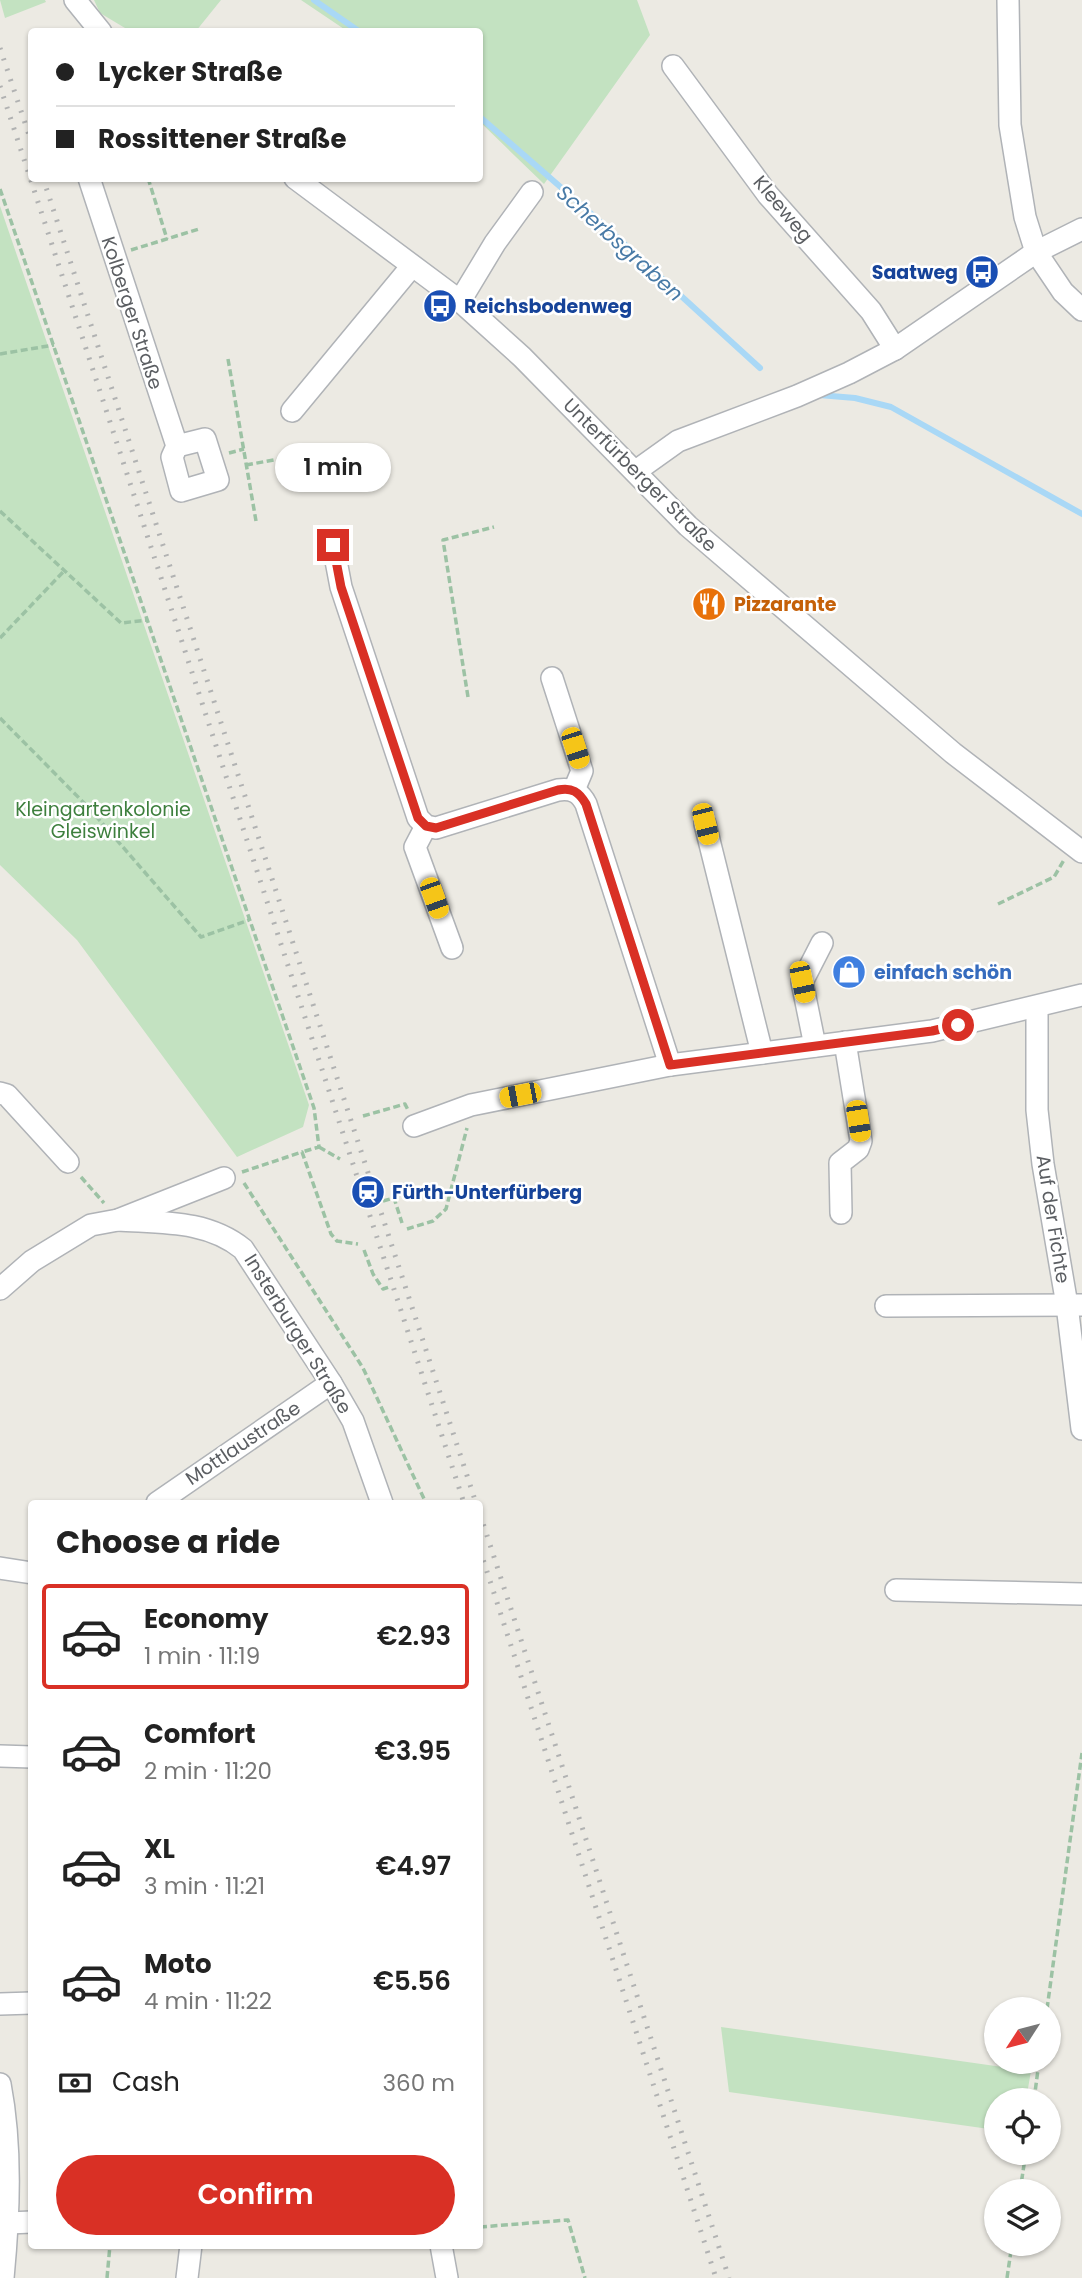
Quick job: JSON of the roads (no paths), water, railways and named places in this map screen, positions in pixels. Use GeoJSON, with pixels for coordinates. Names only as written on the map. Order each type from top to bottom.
{"type":"FeatureCollection","features":[{"type":"Feature","properties":{"kind":"street"},"geometry":{"type":"LineString","coordinates":[[75,0],[98,28]]}},
{"type":"Feature","properties":{"kind":"street"},"geometry":{"type":"LineString","coordinates":[[1008,0],[1010,125],[1025,217],[1036,251],[1063,292],[1082,310]]}},
{"type":"Feature","properties":{"kind":"street","name":"Kleeweg"},"geometry":{"type":"LineString","coordinates":[[673,66],[768,195],[871,312],[895,349]]}},
{"type":"Feature","properties":{"kind":"street","name":"Kolberger Straße"},"geometry":{"type":"LineString","coordinates":[[90,182],[177,446]]}},
{"type":"Feature","properties":{"kind":"street","name":"Unterfürberger Straße"},"geometry":{"type":"LineString","coordinates":[[300,182],[460,302],[522,357],[688,526],[953,753],[1077,849]]}},
{"type":"Feature","properties":{"kind":"street"},"geometry":{"type":"LineString","coordinates":[[460,302],[495,243],[533,192]]}},
{"type":"Feature","properties":{"kind":"street"},"geometry":{"type":"LineString","coordinates":[[636,471],[678,441],[797,396],[895,349],[1036,251],[1082,229]]}},
{"type":"Feature","properties":{"kind":"street"},"geometry":{"type":"LineString","coordinates":[[292,411],[412,266]]}},
{"type":"Feature","properties":{"kind":"street"},"geometry":{"type":"LineString","coordinates":[[333,545],[345,601],[416,813],[426,826],[441,827],[558,790],[574,790],[586,804],[670,1065]]}},
{"type":"Feature","properties":{"kind":"street"},"geometry":{"type":"LineString","coordinates":[[552,678],[582,771],[574,790]]}},
{"type":"Feature","properties":{"kind":"street"},"geometry":{"type":"LineString","coordinates":[[705,824],[762,1053]]}},
{"type":"Feature","properties":{"kind":"street"},"geometry":{"type":"LineString","coordinates":[[426,826],[415,848],[452,948]]}},
{"type":"Feature","properties":{"kind":"street"},"geometry":{"type":"LineString","coordinates":[[815,1046],[802,982],[822,943]]}},
{"type":"Feature","properties":{"kind":"street"},"geometry":{"type":"LineString","coordinates":[[414,1126],[471,1105],[670,1065],[932,1031],[1082,995]]}},
{"type":"Feature","properties":{"kind":"street","name":"Auf der Fichte"},"geometry":{"type":"LineString","coordinates":[[1037,1007],[1037,1110],[1043,1164],[1075,1305],[1082,1429]]}},
{"type":"Feature","properties":{"kind":"street"},"geometry":{"type":"LineString","coordinates":[[841,1213],[840,1163],[858,1149],[861,1141],[845,1042]]}},
{"type":"Feature","properties":{"kind":"street"},"geometry":{"type":"LineString","coordinates":[[0,1093],[7,1095],[68,1162]]}},
{"type":"Feature","properties":{"kind":"street"},"geometry":{"type":"LineString","coordinates":[[0,1289],[32,1261],[91,1225],[118,1220],[230,1175]]}},
{"type":"Feature","properties":{"kind":"street","name":"Insterburger Straße"},"geometry":{"type":"LineString","coordinates":[[118,1220],[207,1228],[243,1249],[353,1421],[381,1500]]}},
{"type":"Feature","properties":{"kind":"street"},"geometry":{"type":"LineString","coordinates":[[886,1306],[1075,1305]]}},
{"type":"Feature","properties":{"kind":"street","name":"Mottlaustraße"},"geometry":{"type":"LineString","coordinates":[[161,1500],[331,1383]]}},
{"type":"Feature","properties":{"kind":"street"},"geometry":{"type":"LineString","coordinates":[[0,1568],[28,1572]]}},
{"type":"Feature","properties":{"kind":"street"},"geometry":{"type":"LineString","coordinates":[[896,1590],[1082,1594]]}},
{"type":"Feature","properties":{"kind":"street"},"geometry":{"type":"LineString","coordinates":[[0,1756],[28,1757]]}},
{"type":"Feature","properties":{"kind":"street"},"geometry":{"type":"LineString","coordinates":[[0,2004],[28,2003]]}},
{"type":"Feature","properties":{"kind":"street"},"geometry":{"type":"LineString","coordinates":[[0,2084],[7,2149],[8,2223],[3,2278]]}},
{"type":"Feature","properties":{"kind":"street"},"geometry":{"type":"LineString","coordinates":[[8,2223],[28,2222]]}},
{"type":"Feature","properties":{"kind":"street"},"geometry":{"type":"LineString","coordinates":[[187,2278],[191,2249]]}},
{"type":"Feature","properties":{"kind":"street"},"geometry":{"type":"LineString","coordinates":[[442,2249],[447,2278]]}},
{"type":"Feature","properties":{"kind":"waterway","name":"Scherbsgraben"},"geometry":{"type":"LineString","coordinates":[[314,0],[354,28]]}},
{"type":"Feature","properties":{"kind":"waterway","name":"Scherbsgraben"},"geometry":{"type":"LineString","coordinates":[[483,120],[587,210],[760,368]]}},
{"type":"Feature","properties":{"kind":"waterway","name":"Scherbsgraben"},"geometry":{"type":"LineString","coordinates":[[819,395],[855,398],[891,407],[1082,514]]}},
{"type":"Feature","properties":{"kind":"railway"},"geometry":{"type":"LineString","coordinates":[[0,48],[28,132]]}},
{"type":"Feature","properties":{"kind":"railway"},"geometry":{"type":"LineString","coordinates":[[0,86],[28,172]]}},
{"type":"Feature","properties":{"kind":"railway"},"geometry":{"type":"LineString","coordinates":[[31,182],[463,1500]]}},
{"type":"Feature","properties":{"kind":"railway"},"geometry":{"type":"LineString","coordinates":[[44,182],[475,1500]]}},
{"type":"Feature","properties":{"kind":"railway"},"geometry":{"type":"LineString","coordinates":[[483,1523],[729,2278]]}},
{"type":"Feature","properties":{"kind":"railway"},"geometry":{"type":"LineString","coordinates":[[483,1559],[716,2278]]}},
{"type":"Feature","properties":{"kind":"place","name":"Saatweg"},"geometry":{"type":"Point","coordinates":[982,272]}},
{"type":"Feature","properties":{"kind":"place","name":"Reichsbodenweg"},"geometry":{"type":"Point","coordinates":[440,306]}},
{"type":"Feature","properties":{"kind":"place","name":"Pizzarante"},"geometry":{"type":"Point","coordinates":[709,604]}},
{"type":"Feature","properties":{"kind":"place","name":"einfach schön"},"geometry":{"type":"Point","coordinates":[849,972]}},
{"type":"Feature","properties":{"kind":"place","name":"Fürth-Unterfürberg"},"geometry":{"type":"Point","coordinates":[368,1192]}},
{"type":"Feature","properties":{"kind":"park label","name":"Kleingartenkolonie Gleiswinkel"},"geometry":{"type":"Point","coordinates":[103,820]}}]}
